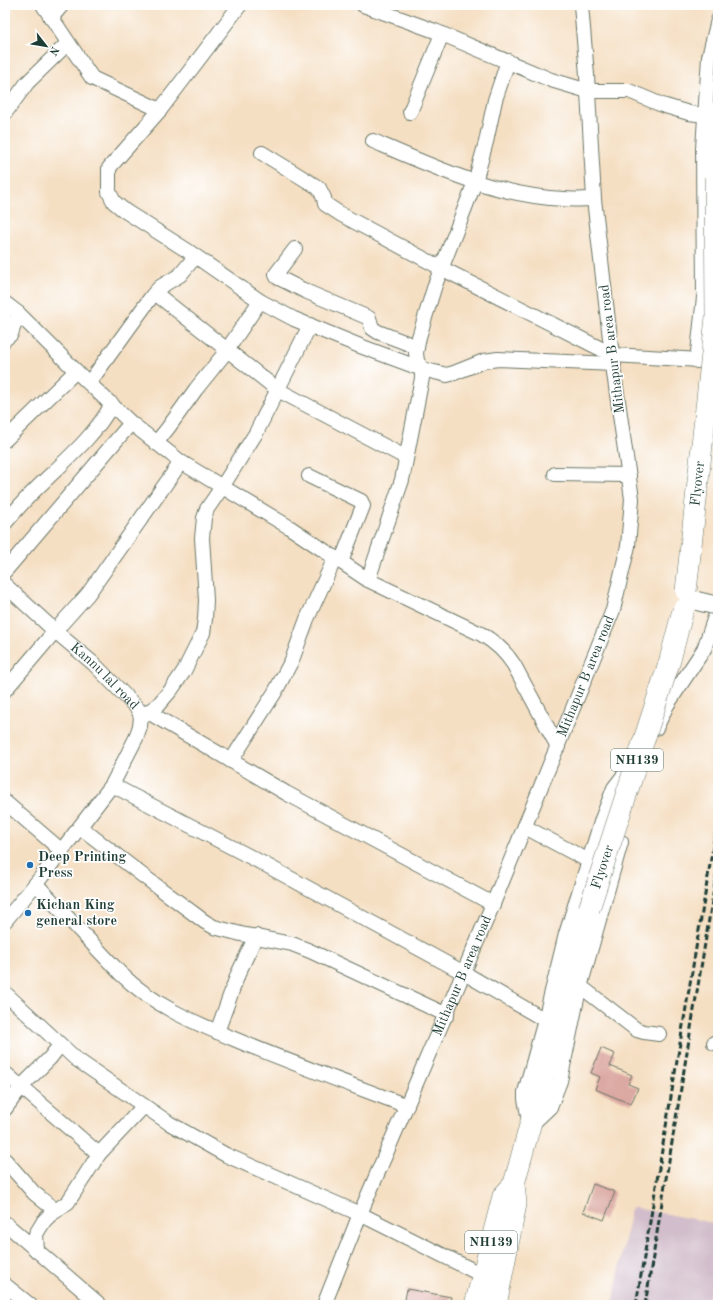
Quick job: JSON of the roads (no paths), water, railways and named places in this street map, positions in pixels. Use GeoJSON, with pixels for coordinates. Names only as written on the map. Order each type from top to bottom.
{"type":"FeatureCollection","features":[{"type":"Feature","properties":{"kind":"highway","name":"Flyover"},"geometry":{"type":"LineString","coordinates":[[530,1126],[589,909],[689,601],[716,317],[714,177],[711,114]]}},
{"type":"Feature","properties":{"kind":"highway","name":"NH139"},"geometry":{"type":"LineString","coordinates":[[475,1305],[491,1279],[516,1204],[514,1184],[530,1126]]}},
{"type":"Feature","properties":{"kind":"highway","name":"NH139"},"geometry":{"type":"LineString","coordinates":[[491,1279],[496,1305]]}},
{"type":"Feature","properties":{"kind":"main road"},"geometry":{"type":"LineString","coordinates":[[689,601],[718,606]]}},
{"type":"Feature","properties":{"kind":"street"},"geometry":{"type":"LineString","coordinates":[[43,5],[92,78],[160,110]]}},
{"type":"Feature","properties":{"kind":"street"},"geometry":{"type":"LineString","coordinates":[[51,18],[62,5]]}},
{"type":"Feature","properties":{"kind":"street"},"geometry":{"type":"LineString","coordinates":[[240,5],[160,110],[109,168],[109,192],[114,202],[125,211],[195,256],[260,301],[294,319],[422,369],[447,375],[484,361],[503,359],[718,361]]}},
{"type":"Feature","properties":{"kind":"street"},"geometry":{"type":"LineString","coordinates":[[363,5],[442,34],[551,80],[588,91],[630,91],[662,105],[689,113],[711,114]]}},
{"type":"Feature","properties":{"kind":"street","name":"Mithapur B area road"},"geometry":{"type":"LineString","coordinates":[[324,1305],[360,1214],[493,904],[613,610],[628,546],[632,499],[613,360],[594,199],[588,91],[581,5]]}},
{"type":"Feature","properties":{"kind":"street"},"geometry":{"type":"LineString","coordinates":[[697,361],[704,298],[702,156],[711,114],[709,57],[718,20]]}},
{"type":"Feature","properties":{"kind":"street"},"geometry":{"type":"LineString","coordinates":[[410,112],[442,34]]}},
{"type":"Feature","properties":{"kind":"street"},"geometry":{"type":"LineString","coordinates":[[5,113],[26,83],[68,43]]}},
{"type":"Feature","properties":{"kind":"street"},"geometry":{"type":"LineString","coordinates":[[368,580],[402,480],[405,457],[422,378],[422,369],[417,361],[417,346],[425,314],[441,268],[475,182],[486,142],[495,100],[508,61]]}},
{"type":"Feature","properties":{"kind":"street"},"geometry":{"type":"LineString","coordinates":[[372,141],[428,165],[475,182],[535,196],[564,199],[594,199]]}},
{"type":"Feature","properties":{"kind":"street"},"geometry":{"type":"LineString","coordinates":[[262,153],[319,188],[325,204],[331,208],[613,360]]}},
{"type":"Feature","properties":{"kind":"street"},"geometry":{"type":"LineString","coordinates":[[295,249],[276,274],[277,277],[305,291],[369,318],[372,328],[378,332],[417,346]]}},
{"type":"Feature","properties":{"kind":"street"},"geometry":{"type":"LineString","coordinates":[[89,383],[154,293],[160,287],[180,275],[195,256]]}},
{"type":"Feature","properties":{"kind":"street"},"geometry":{"type":"LineString","coordinates":[[154,293],[228,349],[278,390],[405,457]]}},
{"type":"Feature","properties":{"kind":"street"},"geometry":{"type":"LineString","coordinates":[[156,443],[228,349],[260,301]]}},
{"type":"Feature","properties":{"kind":"street"},"geometry":{"type":"LineString","coordinates":[[5,303],[18,313],[131,423],[181,462],[289,527],[368,580],[481,634],[503,649],[514,665],[558,747]]}},
{"type":"Feature","properties":{"kind":"street"},"geometry":{"type":"LineString","coordinates":[[703,310],[718,310]]}},
{"type":"Feature","properties":{"kind":"street"},"geometry":{"type":"LineString","coordinates":[[5,339],[11,334],[18,313]]}},
{"type":"Feature","properties":{"kind":"street"},"geometry":{"type":"LineString","coordinates":[[310,325],[256,433],[207,509],[204,518],[202,538],[206,613],[203,633],[184,671],[171,690],[158,705],[144,714],[231,761],[286,793],[493,904]]}},
{"type":"Feature","properties":{"kind":"street"},"geometry":{"type":"LineString","coordinates":[[5,440],[76,371]]}},
{"type":"Feature","properties":{"kind":"street"},"geometry":{"type":"LineString","coordinates":[[5,523],[30,495],[89,436],[104,418],[112,404]]}},
{"type":"Feature","properties":{"kind":"street"},"geometry":{"type":"LineString","coordinates":[[5,570],[131,423]]}},
{"type":"Feature","properties":{"kind":"street"},"geometry":{"type":"LineString","coordinates":[[5,690],[88,594],[181,462]]}},
{"type":"Feature","properties":{"kind":"street"},"geometry":{"type":"LineString","coordinates":[[555,474],[629,475]]}},
{"type":"Feature","properties":{"kind":"street"},"geometry":{"type":"LineString","coordinates":[[231,761],[275,692],[292,660],[307,619],[338,560],[363,506],[361,501],[309,476]]}},
{"type":"Feature","properties":{"kind":"street","name":"Kannu lal road"},"geometry":{"type":"LineString","coordinates":[[7,590],[94,664],[113,682],[138,710],[144,714],[136,738],[112,784],[36,884],[7,916]]}},
{"type":"Feature","properties":{"kind":"street"},"geometry":{"type":"LineString","coordinates":[[530,1126],[550,1106],[560,1081],[580,986],[650,742],[667,705],[704,649],[717,611],[718,602]]}},
{"type":"Feature","properties":{"kind":"street"},"geometry":{"type":"LineString","coordinates":[[530,1126],[525,1092],[545,1020],[566,934],[614,788],[650,742]]}},
{"type":"Feature","properties":{"kind":"street"},"geometry":{"type":"LineString","coordinates":[[112,784],[271,868],[464,973],[545,1020]]}},
{"type":"Feature","properties":{"kind":"street"},"geometry":{"type":"LineString","coordinates":[[5,802],[62,851]]}},
{"type":"Feature","properties":{"kind":"street"},"geometry":{"type":"LineString","coordinates":[[80,827],[142,875],[205,922],[214,927],[292,944],[310,950],[446,1015]]}},
{"type":"Feature","properties":{"kind":"street"},"geometry":{"type":"LineString","coordinates":[[525,827],[589,861]]}},
{"type":"Feature","properties":{"kind":"street"},"geometry":{"type":"LineString","coordinates":[[36,884],[131,984],[155,1000],[189,1020],[217,1032],[407,1106]]}},
{"type":"Feature","properties":{"kind":"street"},"geometry":{"type":"LineString","coordinates":[[217,1032],[238,974],[256,936]]}},
{"type":"Feature","properties":{"kind":"street"},"geometry":{"type":"LineString","coordinates":[[580,986],[637,1030],[659,1034]]}},
{"type":"Feature","properties":{"kind":"street"},"geometry":{"type":"LineString","coordinates":[[5,993],[76,1059],[169,1123],[216,1150],[360,1214],[491,1279]]}},
{"type":"Feature","properties":{"kind":"street"},"geometry":{"type":"LineString","coordinates":[[5,1109],[21,1087],[50,1058],[60,1045]]}},
{"type":"Feature","properties":{"kind":"street"},"geometry":{"type":"LineString","coordinates":[[5,1073],[99,1154]]}},
{"type":"Feature","properties":{"kind":"street"},"geometry":{"type":"LineString","coordinates":[[38,1251],[36,1234],[44,1221],[68,1202],[99,1154],[144,1106]]}},
{"type":"Feature","properties":{"kind":"street"},"geometry":{"type":"LineString","coordinates":[[5,1160],[34,1193],[56,1211]]}},
{"type":"Feature","properties":{"kind":"street"},"geometry":{"type":"LineString","coordinates":[[5,1223],[100,1305]]}},
{"type":"Feature","properties":{"kind":"street"},"geometry":{"type":"LineString","coordinates":[[5,1285],[30,1305]]}},
{"type":"Feature","properties":{"kind":"railway"},"geometry":{"type":"LineString","coordinates":[[636,1305],[718,817]]}},
{"type":"Feature","properties":{"kind":"railway"},"geometry":{"type":"LineString","coordinates":[[645,1305],[718,865]]}},
{"type":"Feature","properties":{"kind":"place","name":"Deep Printing Press"},"geometry":{"type":"Point","coordinates":[30,865]}},
{"type":"Feature","properties":{"kind":"place","name":"Kichan King general store"},"geometry":{"type":"Point","coordinates":[28,913]}}]}
